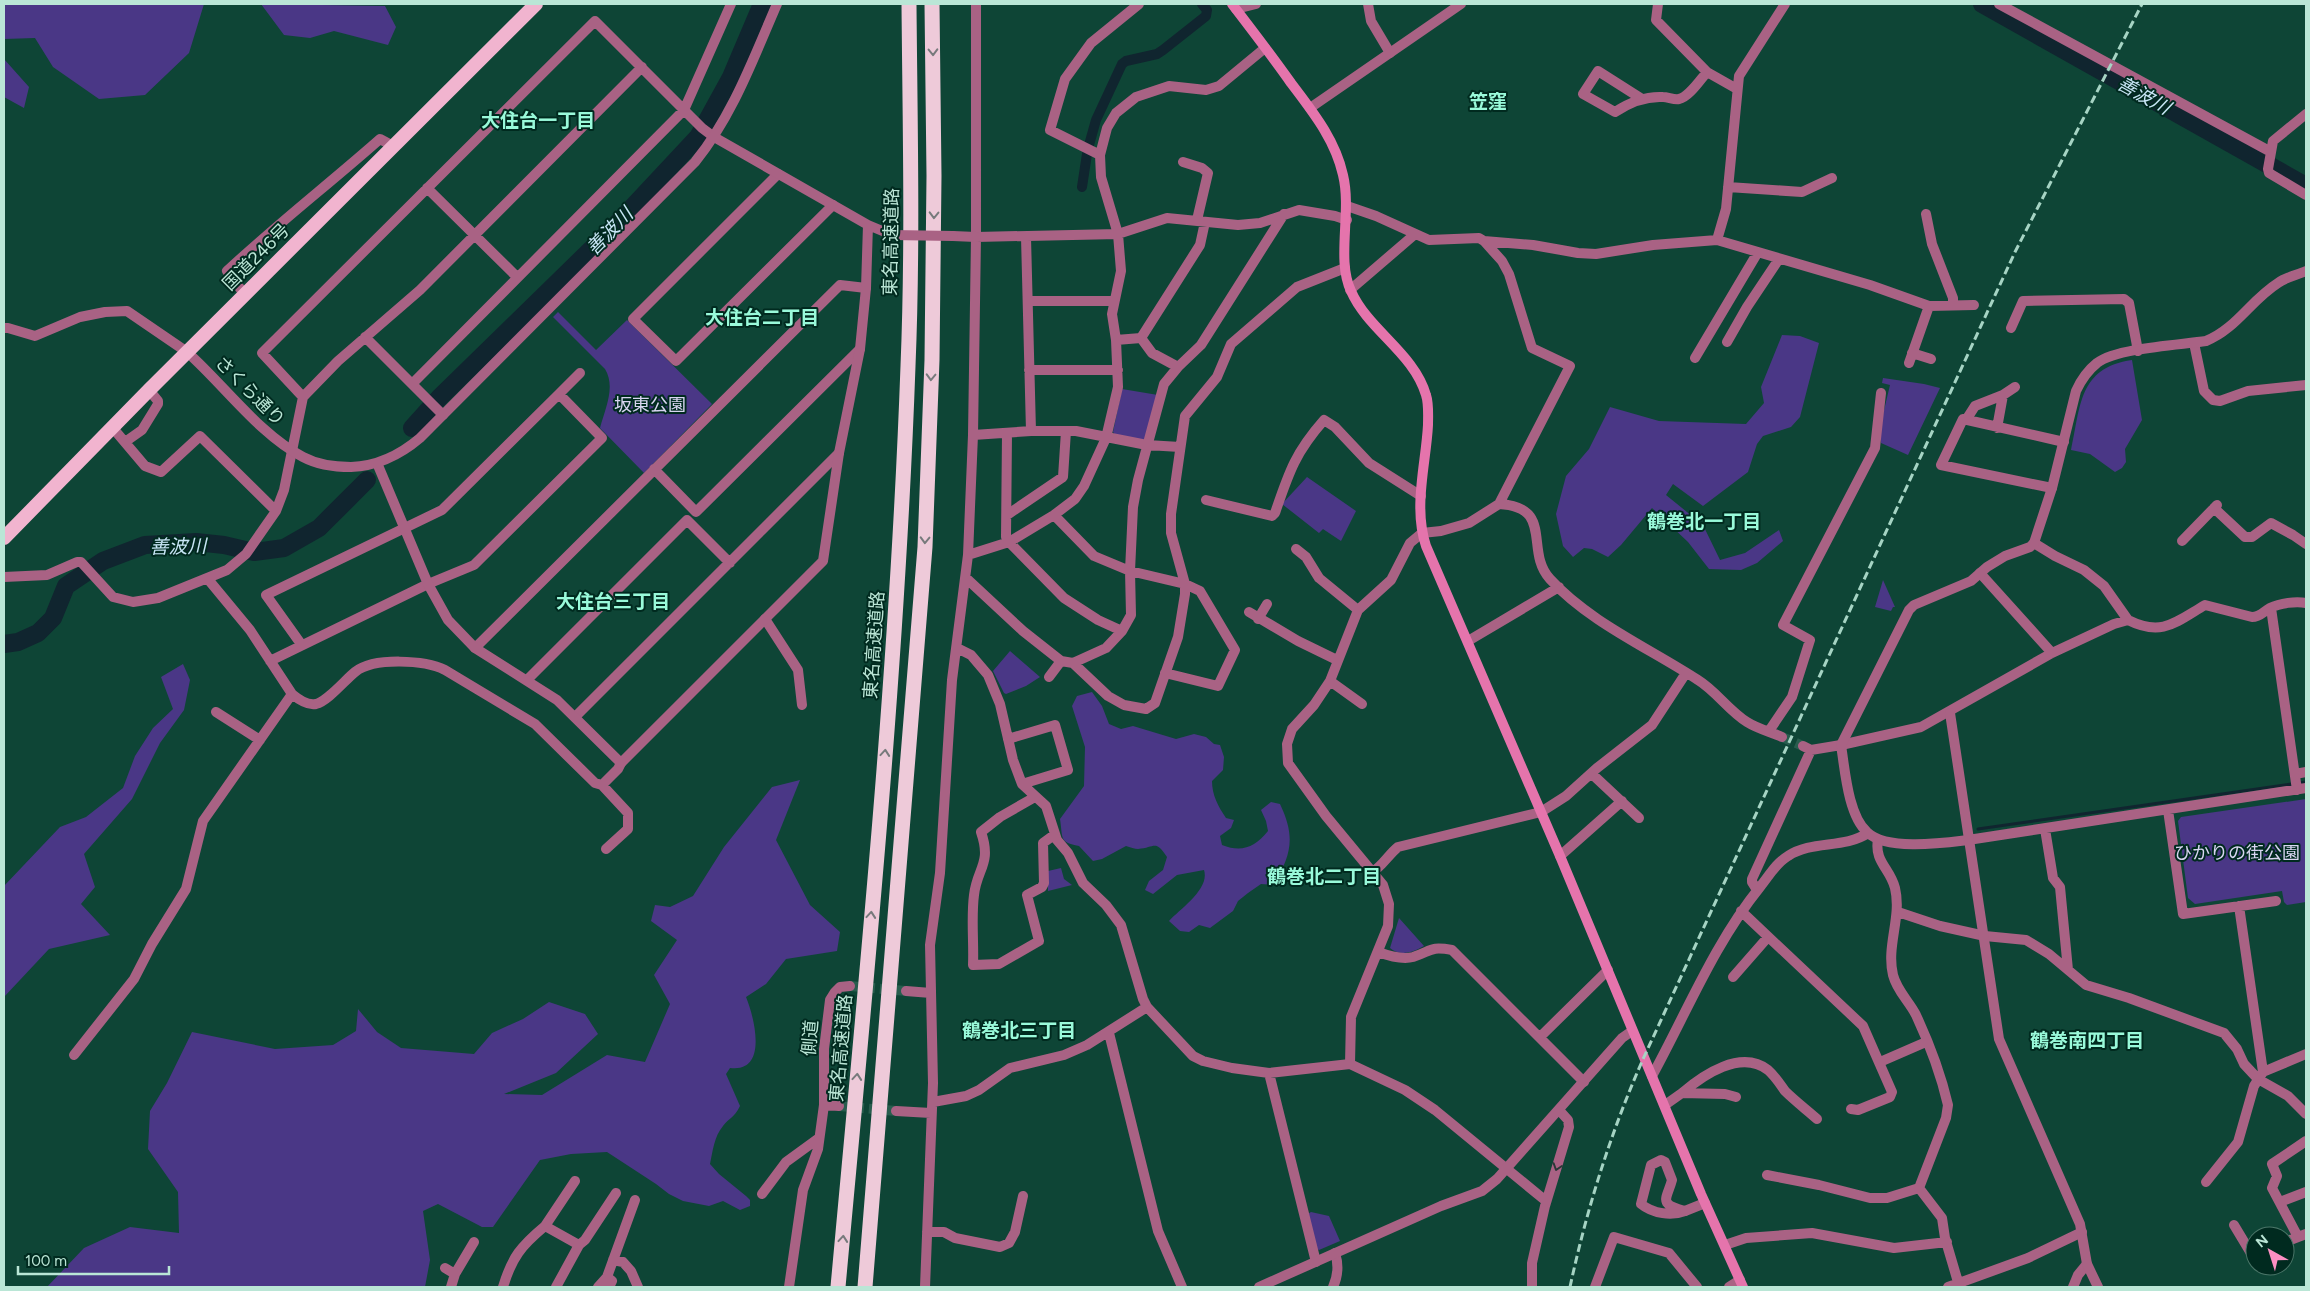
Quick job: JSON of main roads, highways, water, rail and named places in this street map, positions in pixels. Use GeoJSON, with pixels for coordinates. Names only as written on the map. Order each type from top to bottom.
{"type":"FeatureCollection","features":[{"type":"Feature","properties":{"kind":"highway","name":"国道246号"},"geometry":{"type":"LineString","coordinates":[[4,538],[112,427],[536,4]]}},
{"type":"Feature","properties":{"kind":"highway","name":"東名高速道路"},"geometry":{"type":"LineString","coordinates":[[838,1287],[867,967],[900,547],[908,364],[911,173],[909,4]]}},
{"type":"Feature","properties":{"kind":"highway"},"geometry":{"type":"LineString","coordinates":[[865,1287],[925,547],[932,360],[934,176],[932,4]]}},
{"type":"Feature","properties":{"kind":"main road"},"geometry":{"type":"LineString","coordinates":[[1234,6],[1310,108],[1327,133],[1336,152],[1343,173],[1348,206],[1345,268],[1350,290],[1362,310],[1406,361],[1420,381],[1426,395],[1428,434],[1421,496],[1422,533],[1560,856],[1632,1031],[1666,1105],[1705,1203],[1742,1284]]}},
{"type":"Feature","properties":{"kind":"waterway","name":"善波川"},"geometry":{"type":"LineString","coordinates":[[412,428],[439,398],[613,228],[698,137],[731,77],[762,4]]}},
{"type":"Feature","properties":{"kind":"waterway"},"geometry":{"type":"LineString","coordinates":[[1089,145],[1096,120],[1122,64],[1126,61],[1157,54],[1163,50],[1206,16],[1207,10],[1202,4]]}},
{"type":"Feature","properties":{"kind":"waterway","name":"善波川"},"geometry":{"type":"LineString","coordinates":[[1982,4],[2306,186]]}},
{"type":"Feature","properties":{"kind":"waterway"},"geometry":{"type":"LineString","coordinates":[[1082,187],[1087,154]]}},
{"type":"Feature","properties":{"kind":"waterway","name":"善波川"},"geometry":{"type":"LineString","coordinates":[[4,644],[18,642],[38,633],[53,618],[66,586],[103,561],[145,545],[196,542],[224,545],[254,552],[284,548],[319,528],[367,480]]}},
{"type":"Feature","properties":{"kind":"waterway"},"geometry":{"type":"LineString","coordinates":[[1978,829],[2306,782]]}},
{"type":"Feature","properties":{"kind":"tunnel"},"geometry":{"type":"LineString","coordinates":[[1782,737],[1803,746]]}},
{"type":"Feature","properties":{"kind":"tunnel"},"geometry":{"type":"LineString","coordinates":[[850,986],[906,991]]}},
{"type":"Feature","properties":{"kind":"tunnel"},"geometry":{"type":"LineString","coordinates":[[839,1106],[896,1111]]}},
{"type":"Feature","properties":{"kind":"railway"},"geometry":{"type":"LineString","coordinates":[[1570,1287],[1584,1228],[1601,1170],[1621,1113],[1644,1057],[2015,252],[2142,4]]}},
{"type":"Feature","properties":{"kind":"district","name":"笠窪"},"geometry":{"type":"Point","coordinates":[1488,101]}},
{"type":"Feature","properties":{"kind":"district","name":"大住台一丁目"},"geometry":{"type":"Point","coordinates":[538,120]}},
{"type":"Feature","properties":{"kind":"district","name":"大住台二丁目"},"geometry":{"type":"Point","coordinates":[762,317]}},
{"type":"Feature","properties":{"kind":"district","name":"鶴巻北一丁目"},"geometry":{"type":"Point","coordinates":[1704,521]}},
{"type":"Feature","properties":{"kind":"district","name":"大住台三丁目"},"geometry":{"type":"Point","coordinates":[613,601]}},
{"type":"Feature","properties":{"kind":"district","name":"鶴巻北二丁目"},"geometry":{"type":"Point","coordinates":[1324,876]}},
{"type":"Feature","properties":{"kind":"district","name":"鶴巻北三丁目"},"geometry":{"type":"Point","coordinates":[1019,1030]}},
{"type":"Feature","properties":{"kind":"district","name":"鶴巻南四丁目"},"geometry":{"type":"Point","coordinates":[2087,1040]}},
{"type":"Feature","properties":{"kind":"park label","name":"坂東公園"},"geometry":{"type":"Point","coordinates":[650,405]}},
{"type":"Feature","properties":{"kind":"park label","name":"ひかりの街公園"},"geometry":{"type":"Point","coordinates":[2237,853]}}]}
